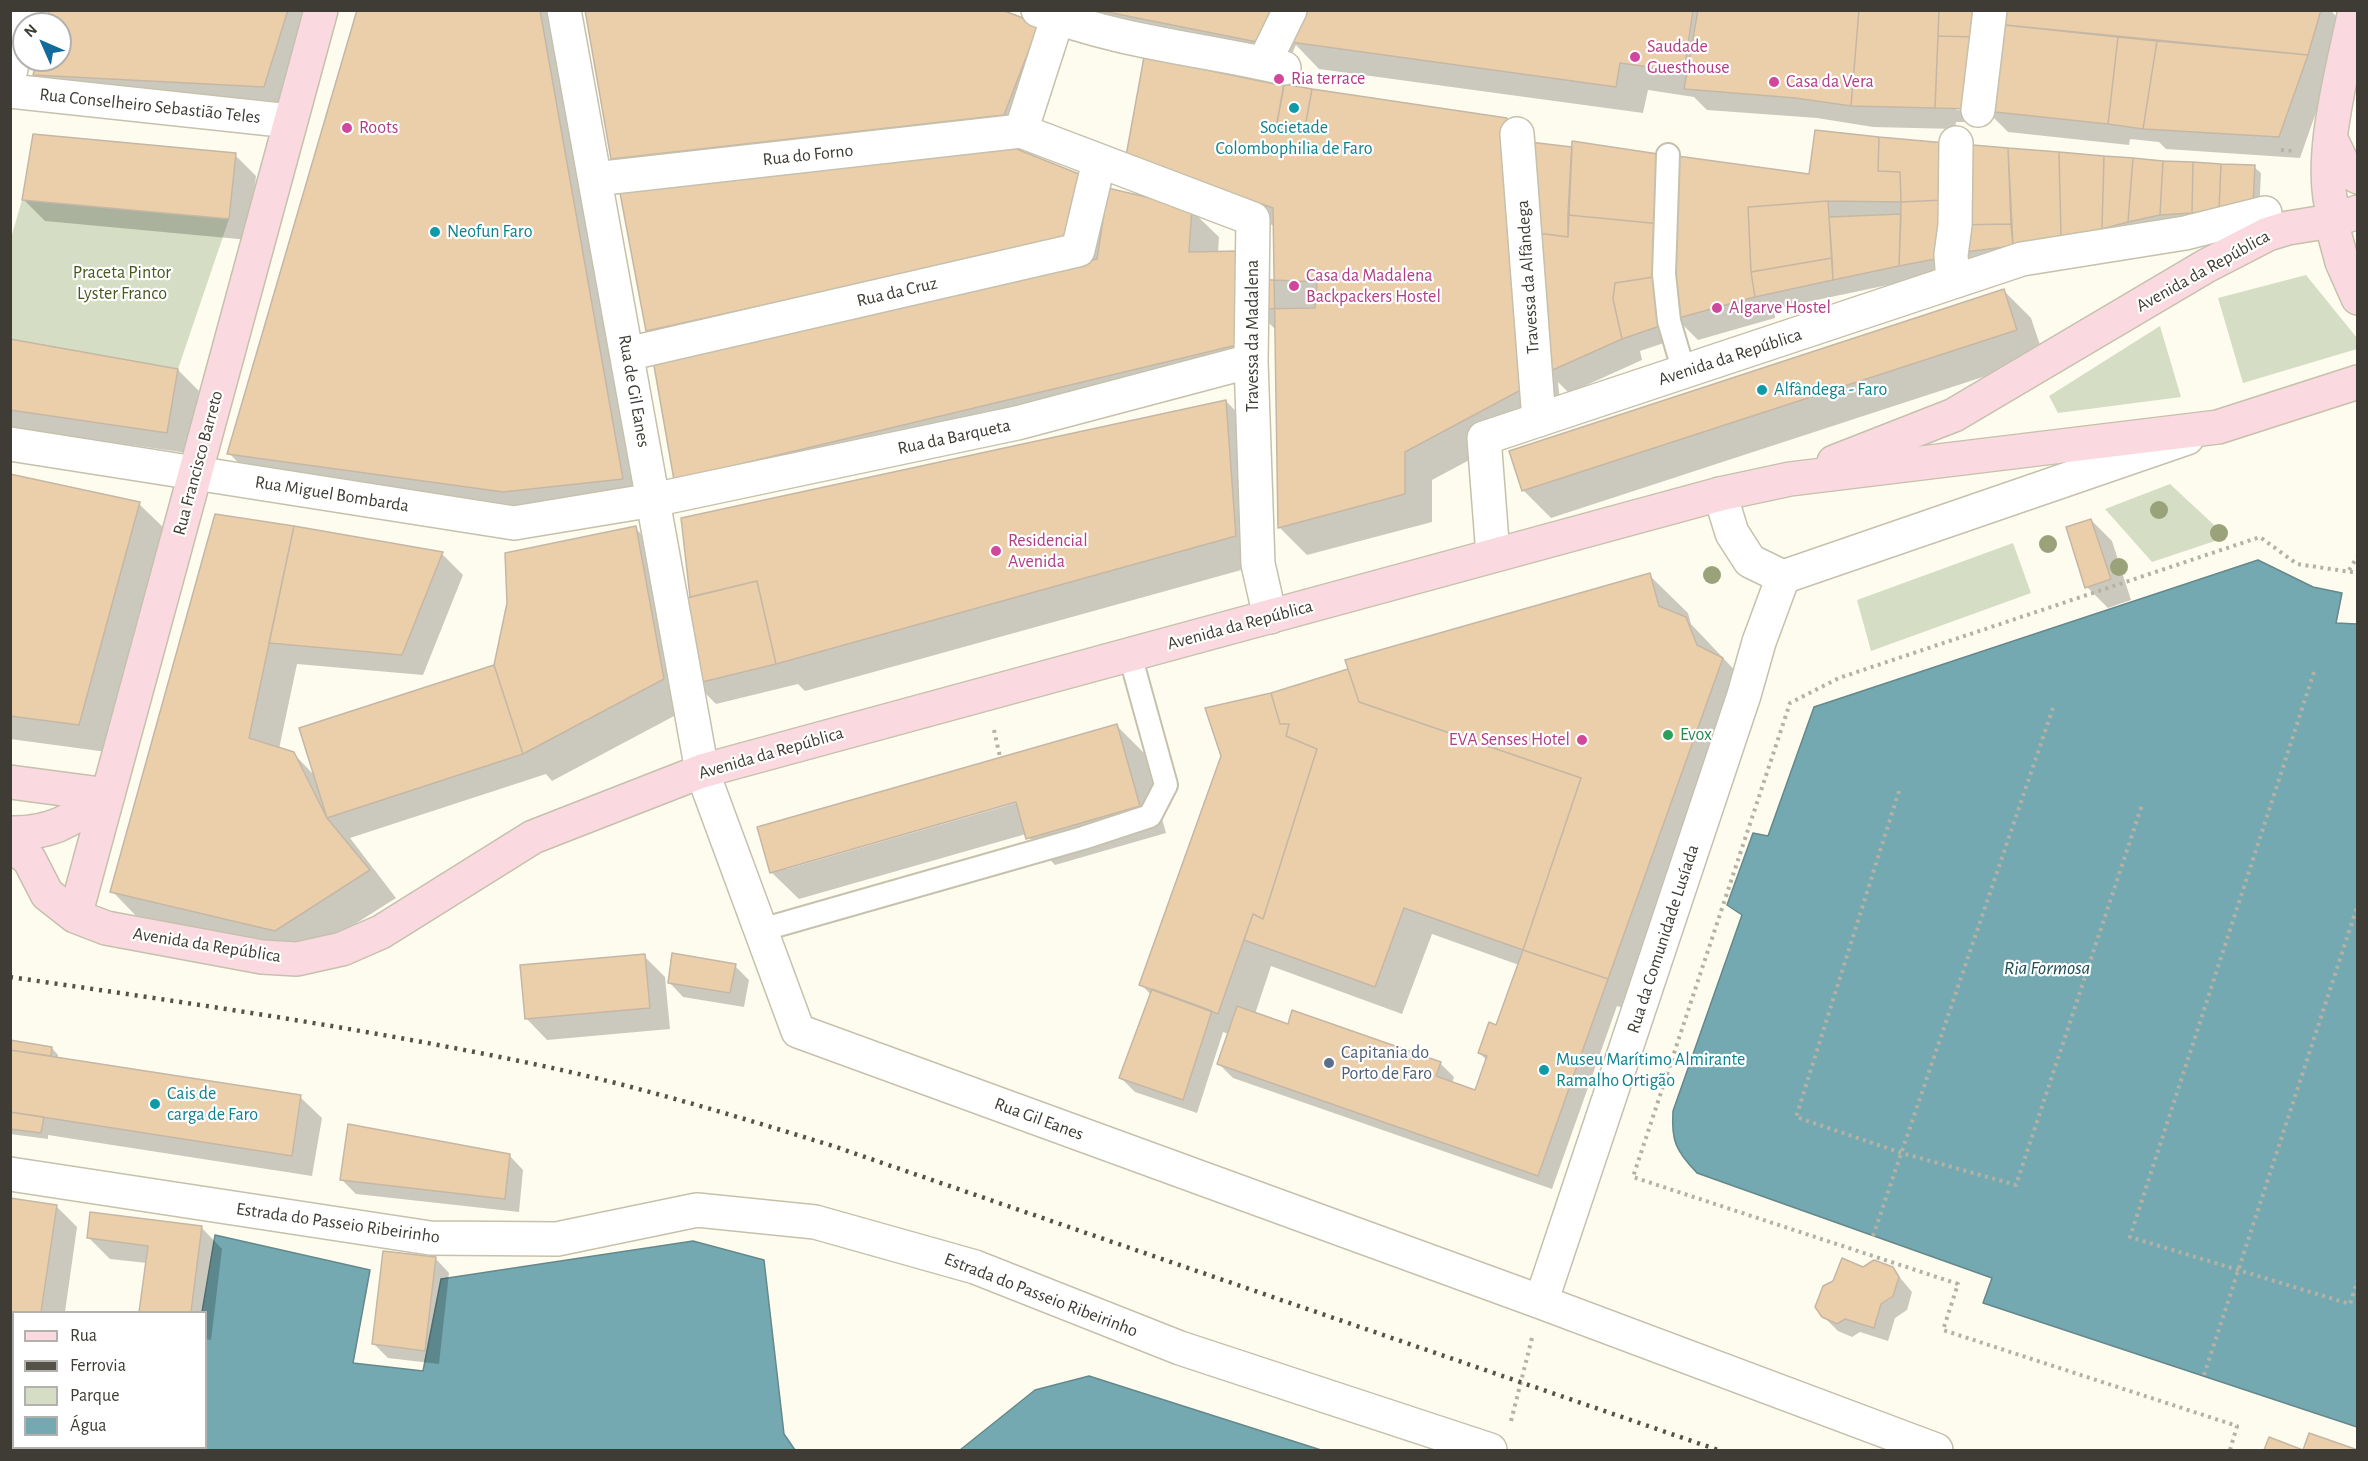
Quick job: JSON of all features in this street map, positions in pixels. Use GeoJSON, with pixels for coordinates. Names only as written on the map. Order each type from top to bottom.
{"type":"FeatureCollection","features":[{"type":"Feature","properties":{"kind":"street"},"geometry":{"type":"LineString","coordinates":[[10,73],[24,10]]}},
{"type":"Feature","properties":{"kind":"street","name":"Rua Francisco Barreto"},"geometry":{"type":"LineString","coordinates":[[75,916],[321,10]]}},
{"type":"Feature","properties":{"kind":"street","name":"Rua de Gil Eanes"},"geometry":{"type":"LineString","coordinates":[[564,10],[702,771]]}},
{"type":"Feature","properties":{"kind":"street"},"geometry":{"type":"LineString","coordinates":[[1100,161],[1021,131],[1052,13],[1156,43],[1274,66],[1290,10]]}},
{"type":"Feature","properties":{"kind":"street"},"geometry":{"type":"LineString","coordinates":[[1978,110],[1990,10]]}},
{"type":"Feature","properties":{"kind":"street"},"geometry":{"type":"LineString","coordinates":[[2355,10],[2331,139],[2328,177],[2329,197],[2341,217],[2342,262],[2358,298]]}},
{"type":"Feature","properties":{"kind":"street","name":"Rua Conselheiro Sebastião Teles"},"geometry":{"type":"LineString","coordinates":[[10,91],[291,121]]}},
{"type":"Feature","properties":{"kind":"street","name":"Rua do Forno"},"geometry":{"type":"LineString","coordinates":[[595,179],[1021,131]]}},
{"type":"Feature","properties":{"kind":"street","name":"Travessa da Alfândega"},"geometry":{"type":"LineString","coordinates":[[1517,134],[1539,420]]}},
{"type":"Feature","properties":{"kind":"street"},"geometry":{"type":"LineString","coordinates":[[2331,139],[2345,169],[2358,177]]}},
{"type":"Feature","properties":{"kind":"street"},"geometry":{"type":"LineString","coordinates":[[1953,282],[1951,255],[1955,225],[1956,144]]}},
{"type":"Feature","properties":{"kind":"street","name":"Rua da Cruz"},"geometry":{"type":"LineString","coordinates":[[627,354],[1078,250],[1100,161]]}},
{"type":"Feature","properties":{"kind":"street","name":"Travessa da Madalena"},"geometry":{"type":"LineString","coordinates":[[1100,161],[1253,219],[1251,361],[1258,564],[1270,617]]}},
{"type":"Feature","properties":{"kind":"street","name":"Avenida da República"},"geometry":{"type":"LineString","coordinates":[[1493,555],[1484,438],[2022,260],[2185,233],[2265,213]]}},
{"type":"Feature","properties":{"kind":"street","name":"Avenida da República"},"geometry":{"type":"LineString","coordinates":[[1790,479],[1954,415],[2206,266],[2268,234],[2341,217]]}},
{"type":"Feature","properties":{"kind":"street","name":"Rua da Barqueta"},"geometry":{"type":"LineString","coordinates":[[654,500],[1017,423],[1251,361]]}},
{"type":"Feature","properties":{"kind":"street","name":"Avenida da República"},"geometry":{"type":"LineString","coordinates":[[1783,577],[2218,427],[2358,382]]}},
{"type":"Feature","properties":{"kind":"street","name":"Avenida da República"},"geometry":{"type":"LineString","coordinates":[[2296,403],[2358,403]]}},
{"type":"Feature","properties":{"kind":"street","name":"Avenida da República"},"geometry":{"type":"LineString","coordinates":[[10,845],[29,859],[47,894],[75,916],[106,928],[262,957],[297,959],[342,949],[381,932],[534,837],[702,771],[1720,494],[1790,479],[2218,427]]}},
{"type":"Feature","properties":{"kind":"street","name":"Rua Miguel Bombarda"},"geometry":{"type":"LineString","coordinates":[[10,444],[514,523],[654,500]]}},
{"type":"Feature","properties":{"kind":"street"},"geometry":{"type":"LineString","coordinates":[[1720,494],[1732,533],[1750,561],[1783,577]]}},
{"type":"Feature","properties":{"kind":"street","name":"Rua da Comunidade Lusíada"},"geometry":{"type":"LineString","coordinates":[[1541,1302],[1737,718],[1759,642],[1783,577]]}},
{"type":"Feature","properties":{"kind":"street","name":"Rua Gil Eanes"},"geometry":{"type":"LineString","coordinates":[[702,771],[798,1030],[1541,1302],[1936,1450]]}},
{"type":"Feature","properties":{"kind":"street"},"geometry":{"type":"LineString","coordinates":[[10,782],[108,795]]}},
{"type":"Feature","properties":{"kind":"street"},"geometry":{"type":"LineString","coordinates":[[10,833],[36,833],[57,825],[108,795]]}},
{"type":"Feature","properties":{"kind":"street","name":"Estrada do Passeio Ribeirinho"},"geometry":{"type":"LineString","coordinates":[[10,1174],[430,1238],[557,1239],[697,1210],[815,1222],[975,1267],[1180,1348],[1500,1439]]}},
{"type":"Feature","properties":{"kind":"lane"},"geometry":{"type":"LineString","coordinates":[[1668,155],[1664,274],[1669,321],[1684,372]]}},
{"type":"Feature","properties":{"kind":"lane"},"geometry":{"type":"LineString","coordinates":[[761,930],[1083,838],[1150,816],[1166,784],[1130,655]]}},
{"type":"Feature","properties":{"kind":"path"},"geometry":{"type":"LineString","coordinates":[[2230,1450],[2237,1426],[1943,1330],[1958,1284],[1632,1177],[1790,703],[1839,678],[2260,537],[2297,564],[2358,573]]}},
{"type":"Feature","properties":{"kind":"path"},"geometry":{"type":"LineString","coordinates":[[2349,570],[2358,556]]}},
{"type":"Feature","properties":{"kind":"path"},"geometry":{"type":"LineString","coordinates":[[2314,672],[2130,1237],[2350,1304],[2358,1279]]}},
{"type":"Feature","properties":{"kind":"path"},"geometry":{"type":"LineString","coordinates":[[1874,1236],[2054,708]]}},
{"type":"Feature","properties":{"kind":"path"},"geometry":{"type":"LineString","coordinates":[[1899,791],[1796,1117],[1902,1153],[2016,1185],[2142,805]]}},
{"type":"Feature","properties":{"kind":"path"},"geometry":{"type":"LineString","coordinates":[[2204,1375],[2358,904]]}},
{"type":"Feature","properties":{"kind":"path"},"geometry":{"type":"LineString","coordinates":[[1500,1439],[1541,1302]]}},
{"type":"Feature","properties":{"kind":"green space","name":"Praceta Pintor Lyster Franco"},"geometry":{"type":"Polygon","coordinates":[[[22,200],[229,219],[178,369],[11,339],[11,238],[22,200]]]}},
{"type":"Feature","properties":{"kind":"green space"},"geometry":{"type":"Polygon","coordinates":[[[2306,275],[2357,338],[2357,349],[2243,383],[2218,298],[2306,275]]]}},
{"type":"Feature","properties":{"kind":"green space"},"geometry":{"type":"Polygon","coordinates":[[[2160,326],[2181,397],[2058,413],[2049,396],[2160,326]]]}},
{"type":"Feature","properties":{"kind":"green space"},"geometry":{"type":"Polygon","coordinates":[[[2170,484],[2227,537],[2152,562],[2105,509],[2170,484]]]}},
{"type":"Feature","properties":{"kind":"green space"},"geometry":{"type":"Polygon","coordinates":[[[2013,543],[2031,593],[1871,651],[1857,600],[2013,543]]]}},
{"type":"Feature","properties":{"kind":"water","name":"Ria Formosa"},"geometry":{"type":"Polygon","coordinates":[[[2258,560],[2313,587],[2342,593],[2336,623],[2357,624],[2357,1427],[1983,1303],[1992,1278],[1697,1173],[1676,1145],[1673,1130],[1673,1111],[1742,915],[1727,905],[1753,833],[1768,836],[1814,707],[2258,560]]]}},
{"type":"Feature","properties":{"kind":"water"},"geometry":{"type":"Polygon","coordinates":[[[215,1235],[370,1270],[353,1363],[423,1371],[441,1279],[693,1241],[764,1260],[784,1434],[795,1450],[11,1450],[11,1413],[12,1449],[207,1449],[207,1311],[202,1311],[215,1235]]]}},
{"type":"Feature","properties":{"kind":"water"},"geometry":{"type":"Polygon","coordinates":[[[1089,1376],[1321,1450],[960,1450],[1035,1390],[1089,1376]]]}},
{"type":"Feature","properties":{"kind":"building"},"geometry":{"type":"Polygon","coordinates":[[[49,10],[288,10],[264,87],[33,75],[34,72],[72,72],[72,12],[49,12],[49,10]]]}},
{"type":"Feature","properties":{"kind":"building","name":"Neofun Faro"},"geometry":{"type":"Polygon","coordinates":[[[357,10],[540,10],[623,479],[503,492],[227,454],[357,10]]]}},
{"type":"Feature","properties":{"kind":"building"},"geometry":{"type":"Polygon","coordinates":[[[585,10],[1002,10],[1039,24],[1004,115],[611,159],[585,10]]]}},
{"type":"Feature","properties":{"kind":"building"},"geometry":{"type":"Polygon","coordinates":[[[1097,10],[1272,10],[1257,42],[1097,10]]]}},
{"type":"Feature","properties":{"kind":"building"},"geometry":{"type":"Polygon","coordinates":[[[1308,10],[1693,10],[1684,72],[1620,63],[1616,87],[1290,42],[1308,10]]]}},
{"type":"Feature","properties":{"kind":"building"},"geometry":{"type":"Polygon","coordinates":[[[1698,10],[1859,10],[1851,106],[1795,98],[1684,89],[1698,10]]]}},
{"type":"Feature","properties":{"kind":"building"},"geometry":{"type":"Polygon","coordinates":[[[1859,10],[1939,10],[1935,108],[1851,106],[1859,10]]]}},
{"type":"Feature","properties":{"kind":"building"},"geometry":{"type":"Polygon","coordinates":[[[1939,10],[1975,10],[1972,37],[1938,36],[1939,10]]]}},
{"type":"Feature","properties":{"kind":"building"},"geometry":{"type":"Polygon","coordinates":[[[1997,10],[2321,10],[2308,55],[1995,24],[1997,10]]]}},
{"type":"Feature","properties":{"kind":"building"},"geometry":{"type":"Polygon","coordinates":[[[1995,24],[2118,37],[2108,124],[1985,111],[1995,24]]]}},
{"type":"Feature","properties":{"kind":"building"},"geometry":{"type":"Polygon","coordinates":[[[1938,36],[1972,37],[1967,109],[1935,108],[1938,36]]]}},
{"type":"Feature","properties":{"kind":"building"},"geometry":{"type":"Polygon","coordinates":[[[2118,37],[2157,41],[2143,129],[2108,124],[2118,37]]]}},
{"type":"Feature","properties":{"kind":"building"},"geometry":{"type":"Polygon","coordinates":[[[2157,41],[2308,55],[2279,137],[2143,129],[2157,41]]]}},
{"type":"Feature","properties":{"kind":"building"},"geometry":{"type":"Polygon","coordinates":[[[1144,57],[1284,86],[1276,128],[1304,133],[1312,89],[1507,118],[1534,383],[1405,452],[1405,494],[1278,528],[1273,208],[1126,156],[1144,57]]]}},
{"type":"Feature","properties":{"kind":"building","name":"Societade Colombophilia de Faro"},"geometry":{"type":"Polygon","coordinates":[[[1284,84],[1312,89],[1304,133],[1276,128],[1284,84]]]}},
{"type":"Feature","properties":{"kind":"building"},"geometry":{"type":"Polygon","coordinates":[[[1815,130],[1879,137],[1878,171],[1900,172],[1901,202],[1828,201],[1748,207],[1751,272],[1755,297],[1675,319],[1670,155],[1809,174],[1815,130]]]}},
{"type":"Feature","properties":{"kind":"building"},"geometry":{"type":"Polygon","coordinates":[[[33,134],[236,153],[229,219],[22,200],[33,134]]]}},
{"type":"Feature","properties":{"kind":"building"},"geometry":{"type":"Polygon","coordinates":[[[1879,137],[1946,143],[1944,200],[1901,202],[1900,172],[1878,171],[1879,137]]]}},
{"type":"Feature","properties":{"kind":"building"},"geometry":{"type":"Polygon","coordinates":[[[1521,141],[1572,147],[1568,237],[1530,232],[1521,141]]]}},
{"type":"Feature","properties":{"kind":"building"},"geometry":{"type":"Polygon","coordinates":[[[1572,141],[1665,155],[1661,224],[1568,215],[1572,141]]]}},
{"type":"Feature","properties":{"kind":"building"},"geometry":{"type":"Polygon","coordinates":[[[1961,144],[2008,148],[2011,224],[1955,225],[1961,144]]]}},
{"type":"Feature","properties":{"kind":"building"},"geometry":{"type":"Polygon","coordinates":[[[1014,148],[1089,178],[1075,237],[646,331],[620,193],[1014,148]]]}},
{"type":"Feature","properties":{"kind":"building"},"geometry":{"type":"Polygon","coordinates":[[[2008,148],[2059,152],[2061,237],[2013,246],[2008,148]]]}},
{"type":"Feature","properties":{"kind":"building"},"geometry":{"type":"Polygon","coordinates":[[[2059,152],[2104,156],[2102,229],[2061,237],[2059,152]]]}},
{"type":"Feature","properties":{"kind":"building"},"geometry":{"type":"Polygon","coordinates":[[[2104,156],[2133,158],[2128,222],[2102,229],[2104,156]]]}},
{"type":"Feature","properties":{"kind":"building"},"geometry":{"type":"Polygon","coordinates":[[[2133,158],[2163,161],[2160,215],[2128,222],[2133,158]]]}},
{"type":"Feature","properties":{"kind":"building"},"geometry":{"type":"Polygon","coordinates":[[[2163,161],[2193,162],[2192,213],[2160,215],[2163,161]]]}},
{"type":"Feature","properties":{"kind":"building"},"geometry":{"type":"Polygon","coordinates":[[[2193,162],[2221,164],[2219,210],[2192,213],[2193,162]]]}},
{"type":"Feature","properties":{"kind":"building"},"geometry":{"type":"Polygon","coordinates":[[[2221,164],[2255,165],[2253,206],[2219,210],[2221,164]]]}},
{"type":"Feature","properties":{"kind":"building"},"geometry":{"type":"Polygon","coordinates":[[[1108,188],[1192,208],[1189,252],[1239,251],[1237,345],[674,480],[653,360],[1097,259],[1108,188]]]}},
{"type":"Feature","properties":{"kind":"building"},"geometry":{"type":"Polygon","coordinates":[[[1944,200],[1946,257],[1899,266],[1901,202],[1944,200]]]}},
{"type":"Feature","properties":{"kind":"building"},"geometry":{"type":"Polygon","coordinates":[[[1828,201],[1832,258],[1751,272],[1748,207],[1828,201]]]}},
{"type":"Feature","properties":{"kind":"building"},"geometry":{"type":"Polygon","coordinates":[[[1901,214],[1899,266],[1833,280],[1829,217],[1901,214]]]}},
{"type":"Feature","properties":{"kind":"building"},"geometry":{"type":"Polygon","coordinates":[[[1568,215],[1661,224],[1660,276],[1615,283],[1613,299],[1622,339],[1546,373],[1530,232],[1568,237],[1568,215]]]}},
{"type":"Feature","properties":{"kind":"building"},"geometry":{"type":"Polygon","coordinates":[[[2011,224],[2013,246],[1957,253],[1955,225],[2011,224]]]}},
{"type":"Feature","properties":{"kind":"building"},"geometry":{"type":"Polygon","coordinates":[[[1832,258],[1833,280],[1755,297],[1751,272],[1832,258]]]}},
{"type":"Feature","properties":{"kind":"building"},"geometry":{"type":"Polygon","coordinates":[[[1660,276],[1660,326],[1622,339],[1613,299],[1615,283],[1660,276]]]}},
{"type":"Feature","properties":{"kind":"building"},"geometry":{"type":"Polygon","coordinates":[[[1252,279],[1317,282],[1315,308],[1253,309],[1252,279]]]}},
{"type":"Feature","properties":{"kind":"building","name":"Alfândega - Faro"},"geometry":{"type":"Polygon","coordinates":[[[2004,289],[2017,330],[1522,491],[1509,451],[2004,289]]]}},
{"type":"Feature","properties":{"kind":"building"},"geometry":{"type":"Polygon","coordinates":[[[10,339],[178,369],[167,433],[10,410],[10,339]]]}},
{"type":"Feature","properties":{"kind":"building"},"geometry":{"type":"Polygon","coordinates":[[[1226,400],[1236,536],[776,664],[757,581],[690,597],[681,518],[1226,400]]]}},
{"type":"Feature","properties":{"kind":"building"},"geometry":{"type":"Polygon","coordinates":[[[10,474],[140,502],[79,725],[10,716],[10,474]]]}},
{"type":"Feature","properties":{"kind":"building"},"geometry":{"type":"Polygon","coordinates":[[[215,514],[294,526],[249,738],[294,752],[327,818],[370,870],[275,931],[110,892],[215,514]]]}},
{"type":"Feature","properties":{"kind":"building"},"geometry":{"type":"Polygon","coordinates":[[[2091,519],[2111,579],[2085,588],[2066,527],[2091,519]]]}},
{"type":"Feature","properties":{"kind":"building"},"geometry":{"type":"Polygon","coordinates":[[[294,526],[443,552],[402,655],[269,643],[294,526]]]}},
{"type":"Feature","properties":{"kind":"building"},"geometry":{"type":"Polygon","coordinates":[[[636,526],[664,679],[523,754],[494,665],[507,603],[505,553],[636,526]]]}},
{"type":"Feature","properties":{"kind":"building","name":"EVA Senses Hotel"},"geometry":{"type":"Polygon","coordinates":[[[1650,573],[1659,606],[1686,617],[1697,645],[1723,658],[1608,979],[1523,950],[1581,778],[1359,702],[1345,660],[1650,573]]]}},
{"type":"Feature","properties":{"kind":"building"},"geometry":{"type":"Polygon","coordinates":[[[757,581],[776,664],[694,684],[675,601],[757,581]]]}},
{"type":"Feature","properties":{"kind":"building"},"geometry":{"type":"Polygon","coordinates":[[[494,665],[523,754],[327,818],[299,728],[494,665]]]}},
{"type":"Feature","properties":{"kind":"building"},"geometry":{"type":"Polygon","coordinates":[[[1348,669],[1359,702],[1581,778],[1523,950],[1404,908],[1375,987],[1244,940],[1253,914],[1263,919],[1317,749],[1286,736],[1289,724],[1280,724],[1271,693],[1348,669]]]}},
{"type":"Feature","properties":{"kind":"building"},"geometry":{"type":"Polygon","coordinates":[[[1271,693],[1280,724],[1289,724],[1286,736],[1317,749],[1263,919],[1253,914],[1218,1014],[1139,985],[1221,756],[1205,708],[1271,693]]]}},
{"type":"Feature","properties":{"kind":"building"},"geometry":{"type":"Polygon","coordinates":[[[1117,724],[1140,806],[1026,839],[1016,802],[770,873],[757,827],[1117,724]]]}},
{"type":"Feature","properties":{"kind":"building","name":"Capitania do Porto de Faro"},"geometry":{"type":"Polygon","coordinates":[[[1523,950],[1608,979],[1538,1176],[1217,1064],[1237,1006],[1288,1024],[1292,1010],[1441,1062],[1436,1076],[1475,1090],[1487,1056],[1478,1053],[1489,1022],[1496,1025],[1523,950]]]}},
{"type":"Feature","properties":{"kind":"building"},"geometry":{"type":"Polygon","coordinates":[[[672,953],[736,964],[730,993],[668,983],[672,953]]]}},
{"type":"Feature","properties":{"kind":"building"},"geometry":{"type":"Polygon","coordinates":[[[645,954],[650,1008],[525,1019],[520,965],[645,954]]]}},
{"type":"Feature","properties":{"kind":"building"},"geometry":{"type":"Polygon","coordinates":[[[1152,989],[1212,1011],[1183,1100],[1119,1078],[1152,989]]]}},
{"type":"Feature","properties":{"kind":"building"},"geometry":{"type":"Polygon","coordinates":[[[10,1040],[52,1047],[51,1056],[10,1050],[10,1040]]]}},
{"type":"Feature","properties":{"kind":"building","name":"Cais de carga de Faro"},"geometry":{"type":"Polygon","coordinates":[[[10,1050],[301,1095],[292,1156],[10,1112],[10,1050]]]}},
{"type":"Feature","properties":{"kind":"building"},"geometry":{"type":"Polygon","coordinates":[[[10,1112],[44,1117],[41,1133],[10,1129],[10,1112]]]}},
{"type":"Feature","properties":{"kind":"building"},"geometry":{"type":"Polygon","coordinates":[[[348,1124],[510,1154],[505,1199],[340,1180],[348,1124]]]}},
{"type":"Feature","properties":{"kind":"building"},"geometry":{"type":"Polygon","coordinates":[[[10,1198],[57,1205],[41,1311],[12,1311],[10,1313],[10,1198]]]}},
{"type":"Feature","properties":{"kind":"building"},"geometry":{"type":"Polygon","coordinates":[[[90,1212],[202,1226],[191,1311],[139,1311],[148,1246],[87,1238],[90,1212]]]}},
{"type":"Feature","properties":{"kind":"building"},"geometry":{"type":"Polygon","coordinates":[[[383,1251],[436,1257],[425,1351],[372,1344],[383,1251]]]}},
{"type":"Feature","properties":{"kind":"building"},"geometry":{"type":"Polygon","coordinates":[[[1842,1258],[1863,1267],[1874,1260],[1893,1267],[1899,1277],[1893,1296],[1881,1304],[1874,1328],[1845,1319],[1837,1324],[1822,1317],[1815,1307],[1823,1286],[1833,1281],[1842,1258]]]}},
{"type":"Feature","properties":{"kind":"building"},"geometry":{"type":"Polygon","coordinates":[[[2309,1433],[2358,1450],[2303,1450],[2309,1433]]]}},
{"type":"Feature","properties":{"kind":"building"},"geometry":{"type":"Polygon","coordinates":[[[2269,1437],[2303,1450],[2264,1450],[2269,1437]]]}},
{"type":"Feature","properties":{"kind":"railway"},"geometry":{"type":"LineString","coordinates":[[10,977],[212,1007],[481,1053],[584,1075],[656,1094],[833,1146],[1718,1450]]}},
{"type":"Feature","properties":{"kind":"place","name":"Saudade Guesthouse"},"geometry":{"type":"Point","coordinates":[1635,57]}},
{"type":"Feature","properties":{"kind":"place","name":"Ria terrace"},"geometry":{"type":"Point","coordinates":[1279,79]}},
{"type":"Feature","properties":{"kind":"place","name":"Casa da Vera"},"geometry":{"type":"Point","coordinates":[1774,82]}},
{"type":"Feature","properties":{"kind":"place","name":"Societade Colombophilia de Faro"},"geometry":{"type":"Point","coordinates":[1294,108]}},
{"type":"Feature","properties":{"kind":"place","name":"Roots"},"geometry":{"type":"Point","coordinates":[347,128]}},
{"type":"Feature","properties":{"kind":"place","name":"Neofun Faro"},"geometry":{"type":"Point","coordinates":[435,232]}},
{"type":"Feature","properties":{"kind":"place","name":"Casa da Madalena Backpackers Hostel"},"geometry":{"type":"Point","coordinates":[1294,286]}},
{"type":"Feature","properties":{"kind":"place","name":"Algarve Hostel"},"geometry":{"type":"Point","coordinates":[1717,308]}},
{"type":"Feature","properties":{"kind":"place","name":"Alfândega - Faro"},"geometry":{"type":"Point","coordinates":[1762,390]}},
{"type":"Feature","properties":{"kind":"place","name":"Residencial Avenida"},"geometry":{"type":"Point","coordinates":[996,551]}},
{"type":"Feature","properties":{"kind":"place","name":"Evox"},"geometry":{"type":"Point","coordinates":[1668,735]}},
{"type":"Feature","properties":{"kind":"place","name":"EVA Senses Hotel"},"geometry":{"type":"Point","coordinates":[1582,740]}},
{"type":"Feature","properties":{"kind":"place","name":"Capitania do Porto de Faro"},"geometry":{"type":"Point","coordinates":[1329,1063]}},
{"type":"Feature","properties":{"kind":"place","name":"Museu Marítimo Almirante Ramalho Ortigão"},"geometry":{"type":"Point","coordinates":[1544,1070]}},
{"type":"Feature","properties":{"kind":"place","name":"Cais de carga de Faro"},"geometry":{"type":"Point","coordinates":[155,1104]}}]}
